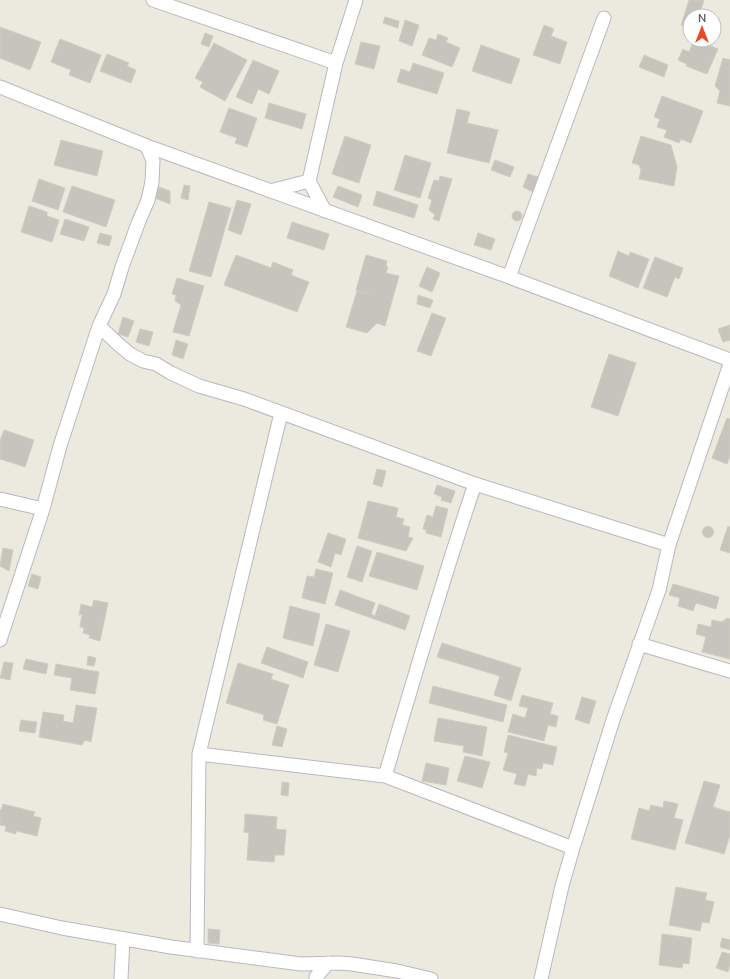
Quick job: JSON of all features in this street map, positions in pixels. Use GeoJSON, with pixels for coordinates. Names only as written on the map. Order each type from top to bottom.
{"type":"FeatureCollection","features":[{"type":"Feature","properties":{"kind":"street"},"geometry":{"type":"LineString","coordinates":[[153,0],[336,63]]}},
{"type":"Feature","properties":{"kind":"street"},"geometry":{"type":"LineString","coordinates":[[325,211],[309,181],[336,63],[356,0]]}},
{"type":"Feature","properties":{"kind":"street"},"geometry":{"type":"LineString","coordinates":[[509,277],[604,18]]}},
{"type":"Feature","properties":{"kind":"street"},"geometry":{"type":"LineString","coordinates":[[0,87],[147,146],[509,277],[730,360]]}},
{"type":"Feature","properties":{"kind":"street"},"geometry":{"type":"LineString","coordinates":[[0,640],[43,509],[60,446],[99,326],[114,294],[122,267],[148,200],[152,182],[152,161],[147,146]]}},
{"type":"Feature","properties":{"kind":"street"},"geometry":{"type":"LineString","coordinates":[[270,190],[309,181]]}},
{"type":"Feature","properties":{"kind":"street"},"geometry":{"type":"LineString","coordinates":[[99,326],[130,354],[144,361],[156,364],[199,386],[244,399],[475,484],[669,545]]}},
{"type":"Feature","properties":{"kind":"street"},"geometry":{"type":"LineString","coordinates":[[541,979],[562,886],[613,720],[659,590],[669,545],[730,364]]}},
{"type":"Feature","properties":{"kind":"street"},"geometry":{"type":"LineString","coordinates":[[197,951],[199,754],[281,413]]}},
{"type":"Feature","properties":{"kind":"street"},"geometry":{"type":"LineString","coordinates":[[385,776],[455,542],[475,484]]}},
{"type":"Feature","properties":{"kind":"street"},"geometry":{"type":"LineString","coordinates":[[0,498],[43,509]]}},
{"type":"Feature","properties":{"kind":"street"},"geometry":{"type":"LineString","coordinates":[[639,644],[730,671]]}},
{"type":"Feature","properties":{"kind":"street"},"geometry":{"type":"LineString","coordinates":[[199,754],[385,776],[574,848]]}},
{"type":"Feature","properties":{"kind":"street"},"geometry":{"type":"LineString","coordinates":[[0,914],[62,928],[197,951],[301,964],[352,964],[397,970],[431,979]]}},
{"type":"Feature","properties":{"kind":"street"},"geometry":{"type":"LineString","coordinates":[[121,979],[123,939]]}},
{"type":"Feature","properties":{"kind":"street"},"geometry":{"type":"LineString","coordinates":[[301,964],[316,978],[328,963]]}},
{"type":"Feature","properties":{"kind":"building"},"geometry":{"type":"Polygon","coordinates":[[[689,0],[704,0],[702,8],[686,8],[689,0]]]}},
{"type":"Feature","properties":{"kind":"building"},"geometry":{"type":"Polygon","coordinates":[[[385,17],[399,21],[398,28],[383,23],[385,17]]]}},
{"type":"Feature","properties":{"kind":"building"},"geometry":{"type":"Polygon","coordinates":[[[405,20],[419,25],[412,46],[399,41],[405,20]]]}},
{"type":"Feature","properties":{"kind":"building"},"geometry":{"type":"Polygon","coordinates":[[[544,25],[554,29],[551,36],[567,42],[560,64],[533,55],[544,25]]]}},
{"type":"Feature","properties":{"kind":"building"},"geometry":{"type":"Polygon","coordinates":[[[0,27],[41,42],[30,70],[0,58],[0,27]]]}},
{"type":"Feature","properties":{"kind":"building"},"geometry":{"type":"Polygon","coordinates":[[[205,33],[213,36],[209,47],[201,44],[205,33]]]}},
{"type":"Feature","properties":{"kind":"building"},"geometry":{"type":"Polygon","coordinates":[[[438,34],[448,38],[446,42],[460,48],[452,67],[422,55],[429,38],[436,40],[438,34]]]}},
{"type":"Feature","properties":{"kind":"building"},"geometry":{"type":"Polygon","coordinates":[[[60,39],[101,55],[90,83],[69,75],[71,70],[51,62],[60,39]]]}},
{"type":"Feature","properties":{"kind":"building"},"geometry":{"type":"Polygon","coordinates":[[[361,42],[380,46],[374,69],[355,64],[361,42]]]}},
{"type":"Feature","properties":{"kind":"building"},"geometry":{"type":"Polygon","coordinates":[[[214,43],[247,60],[225,101],[200,87],[203,82],[195,78],[214,43]]]}},
{"type":"Feature","properties":{"kind":"building"},"geometry":{"type":"Polygon","coordinates":[[[481,45],[520,59],[511,84],[472,71],[481,45]]]}},
{"type":"Feature","properties":{"kind":"building"},"geometry":{"type":"Polygon","coordinates":[[[691,48],[718,49],[707,74],[686,66],[687,64],[678,60],[683,49],[689,52],[691,48]]]}},
{"type":"Feature","properties":{"kind":"building"},"geometry":{"type":"Polygon","coordinates":[[[107,54],[129,63],[127,66],[136,70],[131,83],[100,71],[107,54]]]}},
{"type":"Feature","properties":{"kind":"building"},"geometry":{"type":"Polygon","coordinates":[[[644,55],[668,65],[664,77],[639,67],[644,55]]]}},
{"type":"Feature","properties":{"kind":"building"},"geometry":{"type":"Polygon","coordinates":[[[723,58],[730,60],[730,106],[717,103],[720,91],[715,86],[723,58]]]}},
{"type":"Feature","properties":{"kind":"building"},"geometry":{"type":"Polygon","coordinates":[[[253,60],[279,71],[269,94],[258,89],[252,104],[236,97],[253,60]]]}},
{"type":"Feature","properties":{"kind":"building"},"geometry":{"type":"Polygon","coordinates":[[[413,63],[444,73],[437,94],[397,82],[401,69],[410,72],[413,63]]]}},
{"type":"Feature","properties":{"kind":"building"},"geometry":{"type":"Polygon","coordinates":[[[662,96],[703,111],[691,143],[681,139],[679,143],[664,137],[667,130],[657,127],[660,119],[654,117],[662,96]]]}},
{"type":"Feature","properties":{"kind":"building"},"geometry":{"type":"Polygon","coordinates":[[[269,103],[306,114],[302,129],[265,118],[269,103]]]}},
{"type":"Feature","properties":{"kind":"building"},"geometry":{"type":"Polygon","coordinates":[[[229,108],[257,118],[247,147],[235,143],[237,138],[220,132],[229,108]]]}},
{"type":"Feature","properties":{"kind":"building"},"geometry":{"type":"Polygon","coordinates":[[[457,109],[470,112],[467,123],[498,130],[489,163],[447,153],[457,109]]]}},
{"type":"Feature","properties":{"kind":"building"},"geometry":{"type":"Polygon","coordinates":[[[345,136],[371,145],[359,183],[332,174],[345,136]]]}},
{"type":"Feature","properties":{"kind":"building"},"geometry":{"type":"Polygon","coordinates":[[[641,136],[671,145],[677,167],[674,186],[639,179],[641,170],[639,165],[632,163],[641,136]]]}},
{"type":"Feature","properties":{"kind":"building"},"geometry":{"type":"Polygon","coordinates":[[[61,140],[103,151],[97,176],[54,165],[61,140]]]}},
{"type":"Feature","properties":{"kind":"building"},"geometry":{"type":"Polygon","coordinates":[[[405,155],[431,163],[420,198],[394,190],[405,155]]]}},
{"type":"Feature","properties":{"kind":"building"},"geometry":{"type":"Polygon","coordinates":[[[495,160],[514,167],[510,177],[491,170],[495,160]]]}},
{"type":"Feature","properties":{"kind":"building"},"geometry":{"type":"Polygon","coordinates":[[[528,174],[538,177],[533,192],[523,187],[528,174]]]}},
{"type":"Feature","properties":{"kind":"building"},"geometry":{"type":"Polygon","coordinates":[[[440,176],[452,179],[439,221],[433,219],[435,215],[429,210],[432,200],[428,198],[434,180],[439,181],[440,176]]]}},
{"type":"Feature","properties":{"kind":"building"},"geometry":{"type":"Polygon","coordinates":[[[39,179],[65,188],[58,210],[32,201],[39,179]]]}},
{"type":"Feature","properties":{"kind":"building"},"geometry":{"type":"Polygon","coordinates":[[[184,185],[190,186],[188,200],[181,198],[184,185]]]}},
{"type":"Feature","properties":{"kind":"building"},"geometry":{"type":"Polygon","coordinates":[[[72,186],[115,200],[106,227],[63,212],[72,186]]]}},
{"type":"Feature","properties":{"kind":"building"},"geometry":{"type":"Polygon","coordinates":[[[338,186],[362,195],[358,207],[333,197],[338,186]]]}},
{"type":"Feature","properties":{"kind":"building"},"geometry":{"type":"Polygon","coordinates":[[[159,187],[170,191],[170,204],[155,198],[159,187]]]}},
{"type":"Feature","properties":{"kind":"building"},"geometry":{"type":"Polygon","coordinates":[[[377,191],[418,205],[414,218],[373,205],[377,191]]]}},
{"type":"Feature","properties":{"kind":"building"},"geometry":{"type":"Polygon","coordinates":[[[237,200],[251,204],[241,235],[228,230],[237,200]]]}},
{"type":"Feature","properties":{"kind":"building"},"geometry":{"type":"Polygon","coordinates":[[[209,202],[231,208],[211,277],[189,271],[209,202]]]}},
{"type":"Feature","properties":{"kind":"building"},"geometry":{"type":"Polygon","coordinates":[[[29,206],[47,212],[47,216],[59,220],[52,242],[21,232],[29,206]]]}},
{"type":"Feature","properties":{"kind":"building"},"geometry":{"type":"Polygon","coordinates":[[[515,211],[519,211],[521,212],[521,220],[515,221],[512,218],[512,214],[515,211]]]}},
{"type":"Feature","properties":{"kind":"building"},"geometry":{"type":"Polygon","coordinates":[[[65,219],[89,227],[84,241],[60,234],[65,219]]]}},
{"type":"Feature","properties":{"kind":"building"},"geometry":{"type":"Polygon","coordinates":[[[292,222],[329,234],[324,250],[287,238],[292,222]]]}},
{"type":"Feature","properties":{"kind":"building"},"geometry":{"type":"Polygon","coordinates":[[[100,233],[112,236],[109,246],[97,243],[100,233]]]}},
{"type":"Feature","properties":{"kind":"building"},"geometry":{"type":"Polygon","coordinates":[[[478,233],[495,239],[491,250],[474,245],[478,233]]]}},
{"type":"Feature","properties":{"kind":"building"},"geometry":{"type":"Polygon","coordinates":[[[618,251],[629,256],[630,252],[649,259],[638,288],[609,276],[618,251]]]}},
{"type":"Feature","properties":{"kind":"building"},"geometry":{"type":"Polygon","coordinates":[[[236,255],[271,268],[273,262],[293,270],[291,275],[309,282],[297,312],[224,285],[236,255]]]}},
{"type":"Feature","properties":{"kind":"building"},"geometry":{"type":"Polygon","coordinates":[[[366,255],[387,261],[386,267],[388,267],[386,273],[399,276],[385,326],[377,323],[367,333],[346,327],[357,291],[369,294],[356,290],[366,255]]]}},
{"type":"Feature","properties":{"kind":"building"},"geometry":{"type":"Polygon","coordinates":[[[655,257],[683,268],[679,279],[675,277],[667,297],[643,288],[655,257]]]}},
{"type":"Feature","properties":{"kind":"building"},"geometry":{"type":"Polygon","coordinates":[[[427,267],[440,273],[432,292],[419,286],[427,267]]]}},
{"type":"Feature","properties":{"kind":"building"},"geometry":{"type":"Polygon","coordinates":[[[177,278],[204,286],[189,336],[173,332],[181,305],[175,301],[176,295],[172,294],[177,278]]]}},
{"type":"Feature","properties":{"kind":"building"},"geometry":{"type":"Polygon","coordinates":[[[418,295],[433,300],[430,308],[417,304],[418,295]]]}},
{"type":"Feature","properties":{"kind":"building"},"geometry":{"type":"Polygon","coordinates":[[[432,313],[446,318],[431,356],[417,351],[432,313]]]}},
{"type":"Feature","properties":{"kind":"building"},"geometry":{"type":"Polygon","coordinates":[[[123,317],[134,321],[128,337],[118,334],[123,317]]]}},
{"type":"Feature","properties":{"kind":"building"},"geometry":{"type":"Polygon","coordinates":[[[730,325],[730,340],[723,342],[718,329],[730,325]]]}},
{"type":"Feature","properties":{"kind":"building"},"geometry":{"type":"Polygon","coordinates":[[[140,329],[153,332],[149,346],[136,342],[140,329]]]}},
{"type":"Feature","properties":{"kind":"building"},"geometry":{"type":"Polygon","coordinates":[[[176,340],[188,344],[183,359],[172,355],[176,340]]]}},
{"type":"Feature","properties":{"kind":"building"},"geometry":{"type":"Polygon","coordinates":[[[609,354],[636,363],[618,416],[591,407],[609,354]]]}},
{"type":"Feature","properties":{"kind":"building"},"geometry":{"type":"Polygon","coordinates":[[[727,418],[730,419],[730,456],[727,464],[712,458],[727,418]]]}},
{"type":"Feature","properties":{"kind":"building"},"geometry":{"type":"Polygon","coordinates":[[[4,430],[34,440],[25,467],[0,459],[0,441],[4,430]]]}},
{"type":"Feature","properties":{"kind":"building"},"geometry":{"type":"Polygon","coordinates":[[[377,469],[386,471],[382,487],[373,484],[377,469]]]}},
{"type":"Feature","properties":{"kind":"building"},"geometry":{"type":"Polygon","coordinates":[[[437,485],[455,491],[451,503],[441,500],[442,497],[434,494],[437,485]]]}},
{"type":"Feature","properties":{"kind":"building"},"geometry":{"type":"Polygon","coordinates":[[[368,501],[398,508],[396,517],[404,519],[402,525],[410,527],[408,537],[413,538],[406,551],[358,538],[368,501]]]}},
{"type":"Feature","properties":{"kind":"building"},"geometry":{"type":"Polygon","coordinates":[[[436,506],[448,509],[441,537],[426,533],[426,530],[423,529],[427,515],[433,517],[436,506]]]}},
{"type":"Feature","properties":{"kind":"building"},"geometry":{"type":"Polygon","coordinates":[[[708,526],[712,528],[714,532],[712,536],[708,538],[704,536],[702,532],[704,528],[708,526]]]}},
{"type":"Feature","properties":{"kind":"building"},"geometry":{"type":"Polygon","coordinates":[[[728,526],[730,527],[730,553],[720,550],[728,526]]]}},
{"type":"Feature","properties":{"kind":"building"},"geometry":{"type":"Polygon","coordinates":[[[328,533],[346,539],[341,555],[335,553],[331,567],[318,562],[328,533]]]}},
{"type":"Feature","properties":{"kind":"building"},"geometry":{"type":"Polygon","coordinates":[[[357,546],[372,551],[362,582],[347,577],[357,546]]]}},
{"type":"Feature","properties":{"kind":"building"},"geometry":{"type":"Polygon","coordinates":[[[3,548],[13,550],[9,571],[0,566],[3,548]]]}},
{"type":"Feature","properties":{"kind":"building"},"geometry":{"type":"Polygon","coordinates":[[[377,552],[424,566],[417,590],[369,576],[377,552]]]}},
{"type":"Feature","properties":{"kind":"building"},"geometry":{"type":"Polygon","coordinates":[[[316,569],[333,573],[325,604],[302,598],[307,576],[314,577],[316,569]]]}},
{"type":"Feature","properties":{"kind":"building"},"geometry":{"type":"Polygon","coordinates":[[[32,574],[41,577],[38,589],[28,586],[32,574]]]}},
{"type":"Feature","properties":{"kind":"building"},"geometry":{"type":"Polygon","coordinates":[[[673,584],[719,597],[716,609],[696,603],[693,611],[678,606],[680,598],[669,595],[673,584]]]}},
{"type":"Feature","properties":{"kind":"building"},"geometry":{"type":"Polygon","coordinates":[[[340,590],[375,603],[371,614],[375,616],[379,604],[410,616],[405,630],[335,605],[340,590]]]}},
{"type":"Feature","properties":{"kind":"building"},"geometry":{"type":"Polygon","coordinates":[[[94,600],[108,603],[100,641],[89,638],[90,635],[83,633],[84,628],[80,627],[82,614],[79,615],[81,604],[92,607],[94,600]]]}},
{"type":"Feature","properties":{"kind":"building"},"geometry":{"type":"Polygon","coordinates":[[[290,606],[320,614],[313,646],[283,638],[290,606]]]}},
{"type":"Feature","properties":{"kind":"building"},"geometry":{"type":"Polygon","coordinates":[[[727,618],[730,619],[730,659],[702,652],[706,637],[696,634],[698,624],[711,627],[712,620],[722,622],[727,618]]]}},
{"type":"Feature","properties":{"kind":"building"},"geometry":{"type":"Polygon","coordinates":[[[326,624],[350,631],[338,672],[314,665],[326,624]]]}},
{"type":"Feature","properties":{"kind":"building"},"geometry":{"type":"Polygon","coordinates":[[[442,643],[521,668],[511,701],[494,695],[500,676],[437,657],[442,643]]]}},
{"type":"Feature","properties":{"kind":"building"},"geometry":{"type":"Polygon","coordinates":[[[267,647],[308,662],[303,678],[261,663],[267,647]]]}},
{"type":"Feature","properties":{"kind":"building"},"geometry":{"type":"Polygon","coordinates":[[[88,656],[96,658],[94,666],[87,665],[88,656]]]}},
{"type":"Feature","properties":{"kind":"building"},"geometry":{"type":"Polygon","coordinates":[[[26,659],[48,664],[46,674],[23,669],[26,659]]]}},
{"type":"Feature","properties":{"kind":"building"},"geometry":{"type":"Polygon","coordinates":[[[4,662],[13,663],[10,680],[0,678],[4,662]]]}},
{"type":"Feature","properties":{"kind":"building"},"geometry":{"type":"Polygon","coordinates":[[[238,663],[273,674],[271,679],[289,685],[277,724],[263,720],[264,715],[226,703],[238,663]]]}},
{"type":"Feature","properties":{"kind":"building"},"geometry":{"type":"Polygon","coordinates":[[[56,664],[99,672],[95,694],[70,690],[72,678],[54,675],[56,664]]]}},
{"type":"Feature","properties":{"kind":"building"},"geometry":{"type":"Polygon","coordinates":[[[433,686],[507,705],[503,722],[429,703],[433,686]]]}},
{"type":"Feature","properties":{"kind":"building"},"geometry":{"type":"Polygon","coordinates":[[[522,695],[553,703],[550,714],[558,716],[556,727],[548,725],[544,741],[508,732],[513,714],[525,718],[528,708],[519,706],[522,695]]]}},
{"type":"Feature","properties":{"kind":"building"},"geometry":{"type":"Polygon","coordinates":[[[582,697],[596,701],[589,724],[575,719],[582,697]]]}},
{"type":"Feature","properties":{"kind":"building"},"geometry":{"type":"Polygon","coordinates":[[[76,705],[97,708],[91,742],[85,740],[82,745],[39,737],[43,712],[64,715],[63,721],[73,723],[76,705]]]}},
{"type":"Feature","properties":{"kind":"building"},"geometry":{"type":"Polygon","coordinates":[[[438,718],[487,727],[482,756],[463,752],[464,746],[434,741],[438,718]]]}},
{"type":"Feature","properties":{"kind":"building"},"geometry":{"type":"Polygon","coordinates":[[[21,720],[37,722],[35,733],[19,731],[21,720]]]}},
{"type":"Feature","properties":{"kind":"building"},"geometry":{"type":"Polygon","coordinates":[[[277,726],[287,729],[282,747],[272,745],[277,726]]]}},
{"type":"Feature","properties":{"kind":"building"},"geometry":{"type":"Polygon","coordinates":[[[508,735],[557,747],[553,765],[543,763],[542,769],[537,768],[536,776],[528,774],[525,786],[514,784],[517,774],[503,770],[508,753],[504,752],[508,735]]]}},
{"type":"Feature","properties":{"kind":"building"},"geometry":{"type":"Polygon","coordinates":[[[465,756],[490,762],[482,788],[457,781],[465,756]]]}},
{"type":"Feature","properties":{"kind":"building"},"geometry":{"type":"Polygon","coordinates":[[[426,763],[449,768],[446,785],[422,781],[426,763]]]}},
{"type":"Feature","properties":{"kind":"building"},"geometry":{"type":"Polygon","coordinates":[[[704,781],[720,785],[713,807],[730,812],[730,835],[724,854],[685,843],[704,781]]]}},
{"type":"Feature","properties":{"kind":"building"},"geometry":{"type":"Polygon","coordinates":[[[282,782],[289,783],[288,796],[281,795],[282,782]]]}},
{"type":"Feature","properties":{"kind":"building"},"geometry":{"type":"Polygon","coordinates":[[[664,801],[678,804],[674,818],[683,820],[675,850],[631,839],[639,808],[649,811],[651,805],[663,808],[664,801]]]}},
{"type":"Feature","properties":{"kind":"building"},"geometry":{"type":"Polygon","coordinates":[[[3,804],[35,812],[33,816],[41,818],[37,836],[16,831],[16,834],[5,831],[6,826],[0,825],[0,810],[3,804]]]}},
{"type":"Feature","properties":{"kind":"building"},"geometry":{"type":"Polygon","coordinates":[[[245,814],[277,817],[276,829],[286,830],[284,855],[275,855],[274,862],[247,860],[249,833],[244,832],[245,814]]]}},
{"type":"Feature","properties":{"kind":"building"},"geometry":{"type":"Polygon","coordinates":[[[676,887],[707,893],[705,900],[714,902],[709,923],[702,922],[700,931],[669,925],[676,887]]]}},
{"type":"Feature","properties":{"kind":"building"},"geometry":{"type":"Polygon","coordinates":[[[208,929],[220,930],[219,944],[208,943],[208,929]]]}},
{"type":"Feature","properties":{"kind":"building"},"geometry":{"type":"Polygon","coordinates":[[[662,934],[692,938],[689,964],[683,963],[682,968],[659,965],[662,934]]]}},
{"type":"Feature","properties":{"kind":"building"},"geometry":{"type":"Polygon","coordinates":[[[722,938],[730,940],[730,950],[720,947],[722,938]]]}},
{"type":"Feature","properties":{"kind":"building"},"geometry":{"type":"Polygon","coordinates":[[[722,952],[730,954],[728,972],[716,968],[722,952]]]}}]}
